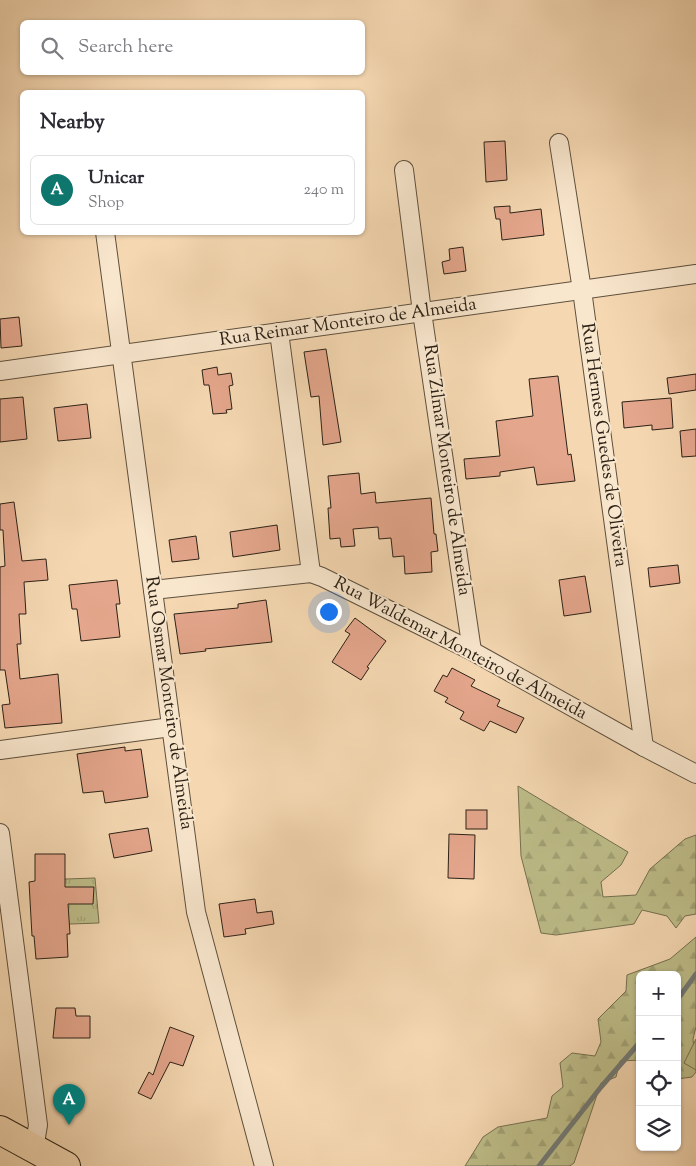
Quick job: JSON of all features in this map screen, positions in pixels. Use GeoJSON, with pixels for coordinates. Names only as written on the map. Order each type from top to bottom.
{"type":"FeatureCollection","features":[{"type":"Feature","properties":{"kind":"highway"},"geometry":{"type":"LineString","coordinates":[[0,1130],[66,1166]]}},
{"type":"Feature","properties":{"kind":"street","name":"Rua Hermes Guedes de Oliveira"},"geometry":{"type":"LineString","coordinates":[[559,143],[582,290],[644,747]]}},
{"type":"Feature","properties":{"kind":"street","name":"Rua Zilmar Monteiro de Almeida"},"geometry":{"type":"LineString","coordinates":[[404,170],[422,312],[472,651]]}},
{"type":"Feature","properties":{"kind":"street","name":"Rua Osmar Monteiro de Almeida"},"geometry":{"type":"LineString","coordinates":[[105,235],[196,912],[264,1166]]}},
{"type":"Feature","properties":{"kind":"street","name":"Rua Reimar Monteiro de Almeida"},"geometry":{"type":"LineString","coordinates":[[0,371],[696,274]]}},
{"type":"Feature","properties":{"kind":"street"},"geometry":{"type":"LineString","coordinates":[[279,332],[310,572]]}},
{"type":"Feature","properties":{"kind":"street","name":"Rua Waldemar Monteiro de Almeida"},"geometry":{"type":"LineString","coordinates":[[153,590],[310,572],[322,576],[472,651],[696,774]]}},
{"type":"Feature","properties":{"kind":"street"},"geometry":{"type":"LineString","coordinates":[[0,750],[171,727]]}},
{"type":"Feature","properties":{"kind":"street"},"geometry":{"type":"LineString","coordinates":[[0,833],[38,1125],[34,1149]]}},
{"type":"Feature","properties":{"kind":"green space"},"geometry":{"type":"Polygon","coordinates":[[[518,786],[628,852],[621,865],[601,882],[603,897],[636,895],[650,869],[685,839],[696,835],[696,914],[685,916],[676,928],[667,916],[642,910],[634,924],[556,935],[541,933],[521,856],[518,786]]]}},
{"type":"Feature","properties":{"kind":"green space"},"geometry":{"type":"Polygon","coordinates":[[[95,878],[99,923],[42,925],[37,880],[95,878]]]}},
{"type":"Feature","properties":{"kind":"green space"},"geometry":{"type":"Polygon","coordinates":[[[696,937],[696,1027],[693,1039],[696,1072],[692,1077],[681,1078],[681,971],[638,971],[670,959],[696,937]]]}},
{"type":"Feature","properties":{"kind":"green space"},"geometry":{"type":"Polygon","coordinates":[[[636,972],[636,1060],[620,1061],[616,1077],[601,1083],[574,1163],[570,1166],[465,1166],[483,1137],[498,1127],[547,1118],[552,1096],[563,1087],[560,1063],[572,1053],[595,1056],[601,1042],[598,1019],[626,991],[627,975],[636,972]]]}},
{"type":"Feature","properties":{"kind":"green space"},"geometry":{"type":"Polygon","coordinates":[[[696,1039],[696,1070],[684,1063],[696,1039]]]}},
{"type":"Feature","properties":{"kind":"building"},"geometry":{"type":"Polygon","coordinates":[[[505,141],[507,180],[486,182],[484,142],[505,141]]]}},
{"type":"Feature","properties":{"kind":"building"},"geometry":{"type":"Polygon","coordinates":[[[510,206],[510,213],[541,209],[544,235],[502,240],[500,219],[496,219],[494,207],[510,206]]]}},
{"type":"Feature","properties":{"kind":"building"},"geometry":{"type":"Polygon","coordinates":[[[463,247],[466,271],[444,274],[442,262],[450,260],[449,249],[463,247]]]}},
{"type":"Feature","properties":{"kind":"building"},"geometry":{"type":"Polygon","coordinates":[[[19,317],[22,346],[1,348],[0,319],[19,317]]]}},
{"type":"Feature","properties":{"kind":"building"},"geometry":{"type":"Polygon","coordinates":[[[326,349],[341,442],[323,445],[319,396],[311,397],[304,352],[326,349]]]}},
{"type":"Feature","properties":{"kind":"building"},"geometry":{"type":"Polygon","coordinates":[[[217,367],[218,375],[231,373],[233,385],[229,386],[232,409],[226,410],[227,413],[213,414],[209,385],[204,385],[202,370],[217,367]]]}},
{"type":"Feature","properties":{"kind":"building"},"geometry":{"type":"Polygon","coordinates":[[[696,374],[696,390],[669,394],[667,378],[696,374]]]}},
{"type":"Feature","properties":{"kind":"building"},"geometry":{"type":"Polygon","coordinates":[[[558,376],[568,455],[571,454],[575,481],[537,485],[534,467],[500,472],[500,476],[466,479],[464,459],[500,456],[496,421],[533,416],[529,379],[558,376]]]}},
{"type":"Feature","properties":{"kind":"building"},"geometry":{"type":"Polygon","coordinates":[[[23,397],[27,439],[0,442],[0,399],[23,397]]]}},
{"type":"Feature","properties":{"kind":"building"},"geometry":{"type":"Polygon","coordinates":[[[671,398],[673,428],[652,430],[652,425],[624,428],[622,402],[671,398]]]}},
{"type":"Feature","properties":{"kind":"building"},"geometry":{"type":"Polygon","coordinates":[[[87,404],[91,438],[58,441],[54,408],[87,404]]]}},
{"type":"Feature","properties":{"kind":"building"},"geometry":{"type":"Polygon","coordinates":[[[696,429],[696,456],[682,457],[680,431],[696,429]]]}},
{"type":"Feature","properties":{"kind":"building"},"geometry":{"type":"Polygon","coordinates":[[[359,473],[361,494],[375,492],[376,503],[431,498],[434,534],[436,534],[438,551],[431,552],[432,572],[405,574],[404,556],[393,557],[391,538],[379,539],[378,527],[353,529],[355,546],[341,547],[340,538],[330,539],[328,508],[331,508],[328,476],[359,473]]]}},
{"type":"Feature","properties":{"kind":"building"},"geometry":{"type":"Polygon","coordinates":[[[14,502],[22,561],[46,559],[48,580],[24,582],[26,614],[19,614],[21,644],[17,644],[20,679],[58,674],[62,723],[5,728],[2,705],[10,704],[5,670],[0,670],[0,567],[5,566],[3,530],[0,530],[0,504],[14,502]]]}},
{"type":"Feature","properties":{"kind":"building"},"geometry":{"type":"Polygon","coordinates":[[[277,525],[280,550],[233,557],[230,532],[277,525]]]}},
{"type":"Feature","properties":{"kind":"building"},"geometry":{"type":"Polygon","coordinates":[[[196,536],[199,559],[172,562],[169,540],[196,536]]]}},
{"type":"Feature","properties":{"kind":"building"},"geometry":{"type":"Polygon","coordinates":[[[678,565],[680,583],[650,587],[648,568],[678,565]]]}},
{"type":"Feature","properties":{"kind":"building"},"geometry":{"type":"Polygon","coordinates":[[[585,576],[591,612],[564,616],[559,580],[585,576]]]}},
{"type":"Feature","properties":{"kind":"building"},"geometry":{"type":"Polygon","coordinates":[[[117,580],[120,604],[116,604],[120,637],[81,641],[77,609],[72,609],[69,585],[117,580]]]}},
{"type":"Feature","properties":{"kind":"building"},"geometry":{"type":"Polygon","coordinates":[[[266,600],[272,642],[205,649],[206,651],[180,654],[174,614],[238,608],[238,604],[266,600]]]}},
{"type":"Feature","properties":{"kind":"building"},"geometry":{"type":"Polygon","coordinates":[[[355,618],[386,641],[367,667],[369,668],[361,680],[332,662],[350,634],[345,631],[355,618]]]}},
{"type":"Feature","properties":{"kind":"building"},"geometry":{"type":"Polygon","coordinates":[[[452,668],[475,680],[471,686],[500,700],[497,706],[524,718],[516,733],[490,721],[484,731],[460,719],[464,712],[445,702],[448,698],[434,691],[443,675],[447,677],[452,668]]]}},
{"type":"Feature","properties":{"kind":"building"},"geometry":{"type":"Polygon","coordinates":[[[125,747],[125,751],[141,749],[148,797],[105,803],[103,791],[83,793],[77,754],[125,747]]]}},
{"type":"Feature","properties":{"kind":"building"},"geometry":{"type":"Polygon","coordinates":[[[466,810],[487,810],[487,829],[466,829],[466,810]]]}},
{"type":"Feature","properties":{"kind":"building"},"geometry":{"type":"Polygon","coordinates":[[[148,828],[152,851],[114,858],[109,834],[148,828]]]}},
{"type":"Feature","properties":{"kind":"building"},"geometry":{"type":"Polygon","coordinates":[[[449,834],[475,835],[474,879],[448,878],[449,834]]]}},
{"type":"Feature","properties":{"kind":"building"},"geometry":{"type":"Polygon","coordinates":[[[35,854],[65,854],[65,887],[94,887],[93,904],[68,904],[70,934],[67,934],[68,957],[36,959],[34,936],[32,936],[29,882],[35,881],[35,854]]]}},
{"type":"Feature","properties":{"kind":"building"},"geometry":{"type":"Polygon","coordinates":[[[255,899],[257,913],[272,911],[274,924],[245,929],[246,934],[224,937],[219,904],[255,899]]]}},
{"type":"Feature","properties":{"kind":"building"},"geometry":{"type":"Polygon","coordinates":[[[56,1008],[75,1008],[76,1016],[90,1016],[90,1038],[53,1038],[56,1008]]]}},
{"type":"Feature","properties":{"kind":"building"},"geometry":{"type":"Polygon","coordinates":[[[170,1027],[194,1036],[183,1066],[170,1062],[151,1099],[138,1093],[149,1072],[153,1075],[170,1027]]]}},
{"type":"Feature","properties":{"kind":"waterway"},"geometry":{"type":"LineString","coordinates":[[681,995],[696,974]]}},
{"type":"Feature","properties":{"kind":"waterway"},"geometry":{"type":"LineString","coordinates":[[539,1166],[601,1087],[636,1047]]}},
{"type":"Feature","properties":{"kind":"place","name":"Unicar"},"geometry":{"type":"Point","coordinates":[69,1125]}}]}
